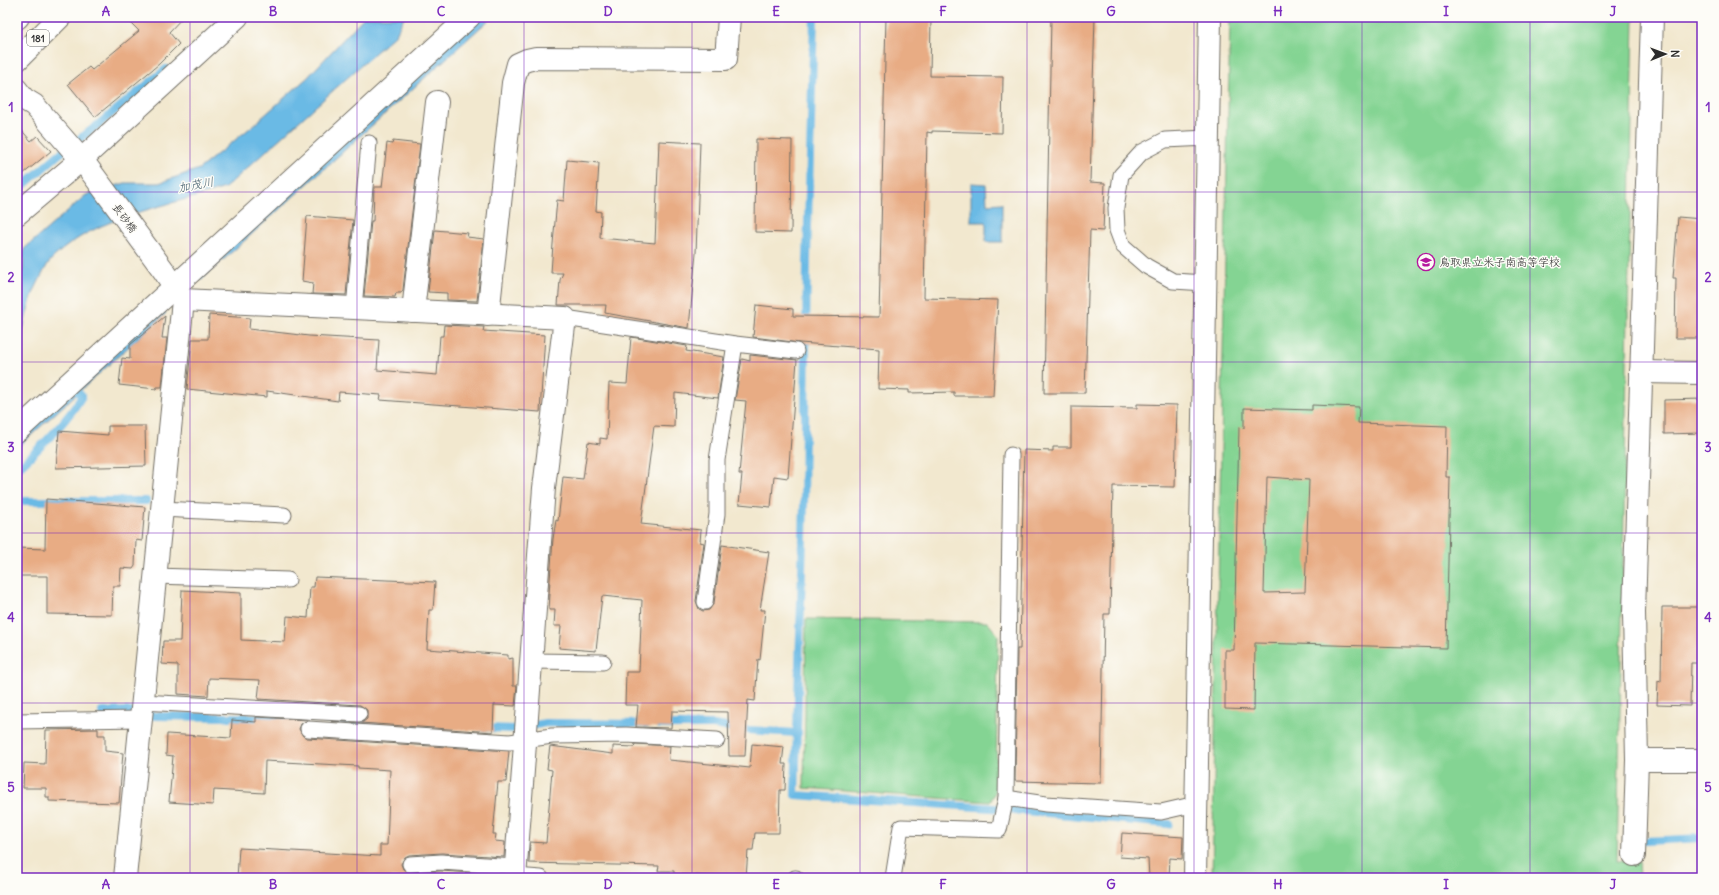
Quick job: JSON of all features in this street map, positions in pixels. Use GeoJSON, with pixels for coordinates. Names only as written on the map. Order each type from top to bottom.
{"type":"FeatureCollection","features":[{"type":"Feature","properties":{"kind":"main road","name":"181"},"geometry":{"type":"LineString","coordinates":[[17,60],[60,17]]}},
{"type":"Feature","properties":{"kind":"main road"},"geometry":{"type":"LineString","coordinates":[[17,214],[84,162],[237,17]]}},
{"type":"Feature","properties":{"kind":"main road"},"geometry":{"type":"LineString","coordinates":[[17,430],[469,17]]}},
{"type":"Feature","properties":{"kind":"main road"},"geometry":{"type":"LineString","coordinates":[[488,315],[513,83],[518,64],[536,58],[726,59],[728,17]]}},
{"type":"Feature","properties":{"kind":"main road"},"geometry":{"type":"LineString","coordinates":[[1195,878],[1210,17]]}},
{"type":"Feature","properties":{"kind":"main road"},"geometry":{"type":"LineString","coordinates":[[1634,855],[1637,760],[1634,613],[1652,17]]}},
{"type":"Feature","properties":{"kind":"main road","name":"長砂橋"},"geometry":{"type":"LineString","coordinates":[[17,90],[24,99],[34,105],[84,162],[174,286]]}},
{"type":"Feature","properties":{"kind":"main road"},"geometry":{"type":"LineString","coordinates":[[413,311],[436,102]]}},
{"type":"Feature","properties":{"kind":"main road"},"geometry":{"type":"LineString","coordinates":[[174,286],[354,308],[565,318],[544,488],[527,739],[516,874]]}},
{"type":"Feature","properties":{"kind":"main road"},"geometry":{"type":"LineString","coordinates":[[125,878],[162,510],[174,286]]}},
{"type":"Feature","properties":{"kind":"main road"},"geometry":{"type":"LineString","coordinates":[[1641,372],[1702,373]]}},
{"type":"Feature","properties":{"kind":"main road"},"geometry":{"type":"LineString","coordinates":[[1637,760],[1702,760]]}},
{"type":"Feature","properties":{"kind":"lane"},"geometry":{"type":"LineString","coordinates":[[1206,283],[1173,281],[1146,266],[1123,246],[1117,230],[1116,208],[1120,175],[1142,152],[1165,140],[1208,138]]}},
{"type":"Feature","properties":{"kind":"lane"},"geometry":{"type":"LineString","coordinates":[[354,308],[369,143]]}},
{"type":"Feature","properties":{"kind":"lane"},"geometry":{"type":"LineString","coordinates":[[565,318],[735,344],[796,351]]}},
{"type":"Feature","properties":{"kind":"lane"},"geometry":{"type":"LineString","coordinates":[[705,602],[717,514],[717,460],[735,344]]}},
{"type":"Feature","properties":{"kind":"lane"},"geometry":{"type":"LineString","coordinates":[[893,878],[900,827],[999,830],[1006,798],[1011,455]]}},
{"type":"Feature","properties":{"kind":"lane"},"geometry":{"type":"LineString","coordinates":[[162,510],[284,515]]}},
{"type":"Feature","properties":{"kind":"lane"},"geometry":{"type":"LineString","coordinates":[[155,576],[288,580]]}},
{"type":"Feature","properties":{"kind":"lane"},"geometry":{"type":"LineString","coordinates":[[532,661],[603,662]]}},
{"type":"Feature","properties":{"kind":"lane"},"geometry":{"type":"LineString","coordinates":[[17,721],[141,711],[359,714]]}},
{"type":"Feature","properties":{"kind":"lane"},"geometry":{"type":"LineString","coordinates":[[308,729],[510,742],[552,736],[626,734],[717,740]]}},
{"type":"Feature","properties":{"kind":"lane"},"geometry":{"type":"LineString","coordinates":[[1006,798],[1046,804],[1161,812],[1196,804]]}},
{"type":"Feature","properties":{"kind":"lane"},"geometry":{"type":"LineString","coordinates":[[410,864],[441,862],[541,878]]}},
{"type":"Feature","properties":{"kind":"green space","name":"鳥取県立米子南高等学校"},"geometry":{"type":"Polygon","coordinates":[[[1230,17],[1634,17],[1617,861],[1639,862],[1640,878],[1212,878],[1230,17]]]}},
{"type":"Feature","properties":{"kind":"green space"},"geometry":{"type":"Polygon","coordinates":[[[806,619],[987,622],[998,635],[996,790],[990,802],[804,788],[806,619]]]}},
{"type":"Feature","properties":{"kind":"water","name":"加茂川"},"geometry":{"type":"Polygon","coordinates":[[[364,17],[404,17],[396,34],[225,188],[112,221],[71,243],[54,257],[47,266],[34,291],[17,350],[17,285],[23,270],[24,249],[86,195],[125,183],[159,183],[199,169],[250,128],[307,78],[364,17]]]}},
{"type":"Feature","properties":{"kind":"water"},"geometry":{"type":"Polygon","coordinates":[[[475,17],[492,17],[201,280],[195,275],[475,17]]]}},
{"type":"Feature","properties":{"kind":"water"},"geometry":{"type":"Polygon","coordinates":[[[971,183],[986,184],[987,204],[1002,203],[1002,242],[986,242],[986,222],[971,222],[971,183]]]}},
{"type":"Feature","properties":{"kind":"water"},"geometry":{"type":"Polygon","coordinates":[[[160,306],[166,313],[17,448],[17,436],[160,306]]]}},
{"type":"Feature","properties":{"kind":"building"},"geometry":{"type":"Polygon","coordinates":[[[125,17],[183,17],[169,32],[179,44],[159,64],[95,117],[68,84],[89,67],[92,70],[139,31],[125,17]]]}},
{"type":"Feature","properties":{"kind":"building"},"geometry":{"type":"Polygon","coordinates":[[[886,17],[931,17],[930,76],[1003,77],[1002,133],[927,132],[924,298],[998,300],[993,396],[954,396],[954,392],[909,393],[909,390],[878,389],[879,349],[800,343],[753,337],[756,305],[793,309],[793,316],[879,317],[886,17]]]}},
{"type":"Feature","properties":{"kind":"building"},"geometry":{"type":"Polygon","coordinates":[[[1051,17],[1095,17],[1090,182],[1105,183],[1103,231],[1090,230],[1085,393],[1044,393],[1051,17]]]}},
{"type":"Feature","properties":{"kind":"building"},"geometry":{"type":"Polygon","coordinates":[[[17,125],[31,141],[37,136],[51,151],[17,179],[17,125]]]}},
{"type":"Feature","properties":{"kind":"building"},"geometry":{"type":"Polygon","coordinates":[[[756,139],[792,140],[791,233],[755,232],[756,139]]]}},
{"type":"Feature","properties":{"kind":"building"},"geometry":{"type":"Polygon","coordinates":[[[393,141],[420,144],[403,290],[401,293],[396,293],[395,297],[364,296],[371,221],[373,221],[374,187],[382,187],[387,143],[392,144],[393,141]]]}},
{"type":"Feature","properties":{"kind":"building"},"geometry":{"type":"Polygon","coordinates":[[[659,141],[700,143],[696,253],[689,328],[605,313],[606,305],[558,305],[560,280],[563,273],[551,273],[557,200],[564,201],[567,160],[599,163],[596,211],[601,212],[600,238],[655,243],[659,141]]]}},
{"type":"Feature","properties":{"kind":"building"},"geometry":{"type":"Polygon","coordinates":[[[307,216],[353,220],[346,295],[312,294],[313,283],[302,281],[307,216]]]}},
{"type":"Feature","properties":{"kind":"building"},"geometry":{"type":"Polygon","coordinates":[[[1678,217],[1702,219],[1702,338],[1675,338],[1676,278],[1673,278],[1678,217]]]}},
{"type":"Feature","properties":{"kind":"building"},"geometry":{"type":"Polygon","coordinates":[[[435,230],[468,233],[467,237],[484,239],[477,301],[447,300],[447,293],[428,292],[435,230]]]}},
{"type":"Feature","properties":{"kind":"building"},"geometry":{"type":"Polygon","coordinates":[[[209,315],[250,318],[249,329],[309,336],[379,340],[377,370],[437,375],[440,336],[443,336],[444,325],[484,327],[483,331],[545,335],[540,412],[380,400],[381,395],[339,392],[338,401],[267,391],[267,397],[187,389],[192,339],[208,339],[209,315]]]}},
{"type":"Feature","properties":{"kind":"building"},"geometry":{"type":"Polygon","coordinates":[[[165,316],[162,338],[167,338],[162,387],[157,387],[156,389],[119,385],[122,358],[130,359],[130,345],[165,316]]]}},
{"type":"Feature","properties":{"kind":"building"},"geometry":{"type":"Polygon","coordinates":[[[631,337],[687,346],[686,351],[724,357],[718,398],[675,393],[674,427],[654,426],[641,524],[701,530],[700,542],[704,543],[696,601],[699,609],[703,611],[709,610],[714,603],[722,545],[769,552],[760,610],[765,610],[760,660],[758,659],[755,701],[748,700],[745,756],[729,756],[728,712],[672,711],[671,728],[636,727],[638,705],[625,705],[626,672],[639,672],[642,600],[602,596],[596,651],[559,648],[561,626],[554,626],[555,610],[549,610],[549,594],[553,539],[556,520],[558,521],[563,477],[583,479],[588,442],[600,444],[600,438],[607,439],[609,383],[627,384],[631,337]]]}},
{"type":"Feature","properties":{"kind":"building"},"geometry":{"type":"Polygon","coordinates":[[[750,355],[797,360],[788,478],[774,476],[771,507],[739,504],[742,474],[739,474],[746,401],[735,400],[742,359],[750,361],[750,355]]]}},
{"type":"Feature","properties":{"kind":"building"},"geometry":{"type":"Polygon","coordinates":[[[1702,399],[1702,433],[1664,434],[1664,400],[1702,399]]]}},
{"type":"Feature","properties":{"kind":"building"},"geometry":{"type":"Polygon","coordinates":[[[1137,404],[1177,405],[1175,487],[1113,486],[1110,614],[1104,614],[1101,783],[1015,781],[1017,649],[1020,649],[1024,450],[1053,451],[1053,447],[1071,447],[1071,407],[1137,408],[1137,404]]]}},
{"type":"Feature","properties":{"kind":"building"},"geometry":{"type":"Polygon","coordinates":[[[1312,405],[1359,407],[1358,423],[1447,426],[1446,477],[1450,477],[1446,648],[1255,643],[1254,710],[1225,709],[1225,650],[1234,650],[1239,427],[1244,428],[1244,408],[1312,410],[1312,405]],[[1267,477],[1264,593],[1305,592],[1309,480],[1267,477]]]}},
{"type":"Feature","properties":{"kind":"building"},"geometry":{"type":"Polygon","coordinates":[[[108,426],[145,426],[146,466],[56,468],[59,431],[108,435],[108,426]]]}},
{"type":"Feature","properties":{"kind":"building"},"geometry":{"type":"Polygon","coordinates":[[[46,499],[145,507],[142,541],[136,540],[135,566],[133,569],[121,568],[120,586],[113,586],[112,615],[47,614],[47,576],[17,576],[17,548],[45,549],[46,499]]]}},
{"type":"Feature","properties":{"kind":"building"},"geometry":{"type":"Polygon","coordinates":[[[315,577],[435,582],[433,610],[429,610],[427,649],[508,655],[508,659],[513,658],[513,686],[517,686],[515,706],[494,705],[493,732],[331,721],[363,722],[367,719],[367,710],[360,705],[258,699],[260,680],[209,678],[208,696],[178,694],[178,665],[162,664],[163,641],[180,641],[182,590],[241,593],[241,640],[285,642],[287,616],[308,618],[310,587],[314,587],[315,577]]]}},
{"type":"Feature","properties":{"kind":"building"},"geometry":{"type":"Polygon","coordinates":[[[1662,607],[1702,607],[1702,663],[1691,663],[1690,706],[1657,705],[1658,681],[1661,682],[1662,607]]]}},
{"type":"Feature","properties":{"kind":"building"},"geometry":{"type":"Polygon","coordinates":[[[256,717],[308,720],[301,724],[299,729],[303,736],[307,738],[509,751],[506,782],[498,782],[493,834],[496,834],[495,841],[505,842],[504,857],[442,853],[409,855],[405,857],[401,864],[403,869],[410,873],[441,871],[500,875],[500,878],[237,878],[239,848],[380,856],[380,845],[387,845],[390,770],[358,768],[358,766],[265,761],[264,793],[214,790],[213,805],[169,802],[173,756],[166,755],[167,734],[231,738],[232,720],[256,722],[256,717]]]}},
{"type":"Feature","properties":{"kind":"building"},"geometry":{"type":"Polygon","coordinates":[[[98,729],[98,735],[105,735],[105,751],[123,753],[119,803],[49,801],[49,797],[46,797],[46,788],[23,788],[24,763],[45,764],[46,730],[98,729]]]}},
{"type":"Feature","properties":{"kind":"building"},"geometry":{"type":"Polygon","coordinates":[[[635,744],[670,746],[669,760],[750,768],[752,744],[784,747],[782,764],[786,764],[785,790],[780,790],[779,833],[755,833],[753,850],[748,850],[746,878],[674,874],[674,871],[658,871],[659,866],[529,863],[530,842],[546,843],[552,770],[547,769],[550,746],[613,754],[613,746],[634,747],[635,744]]]}},
{"type":"Feature","properties":{"kind":"building"},"geometry":{"type":"Polygon","coordinates":[[[1122,833],[1183,837],[1182,859],[1170,858],[1169,878],[1149,878],[1148,859],[1120,857],[1122,833]]]}},
{"type":"Feature","properties":{"kind":"waterway"},"geometry":{"type":"LineString","coordinates":[[814,17],[807,259],[804,505],[795,795],[992,808],[1169,824]]}},
{"type":"Feature","properties":{"kind":"waterway"},"geometry":{"type":"LineString","coordinates":[[17,191],[58,155],[166,69]]}},
{"type":"Feature","properties":{"kind":"waterway"},"geometry":{"type":"LineString","coordinates":[[17,469],[69,416],[82,396],[75,390]]}},
{"type":"Feature","properties":{"kind":"waterway"},"geometry":{"type":"LineString","coordinates":[[17,501],[146,501]]}},
{"type":"Feature","properties":{"kind":"waterway"},"geometry":{"type":"LineString","coordinates":[[102,712],[125,711],[155,716],[306,718]]}},
{"type":"Feature","properties":{"kind":"waterway"},"geometry":{"type":"LineString","coordinates":[[327,720],[374,723]]}},
{"type":"Feature","properties":{"kind":"waterway"},"geometry":{"type":"LineString","coordinates":[[483,728],[517,729],[545,723],[647,724]]}},
{"type":"Feature","properties":{"kind":"waterway"},"geometry":{"type":"LineString","coordinates":[[660,725],[713,725],[748,730],[798,733]]}},
{"type":"Feature","properties":{"kind":"waterway"},"geometry":{"type":"LineString","coordinates":[[1646,841],[1702,838]]}},
{"type":"Feature","properties":{"kind":"place","name":"鳥取県立米子南高等学校"},"geometry":{"type":"Point","coordinates":[1426,262]}}]}
